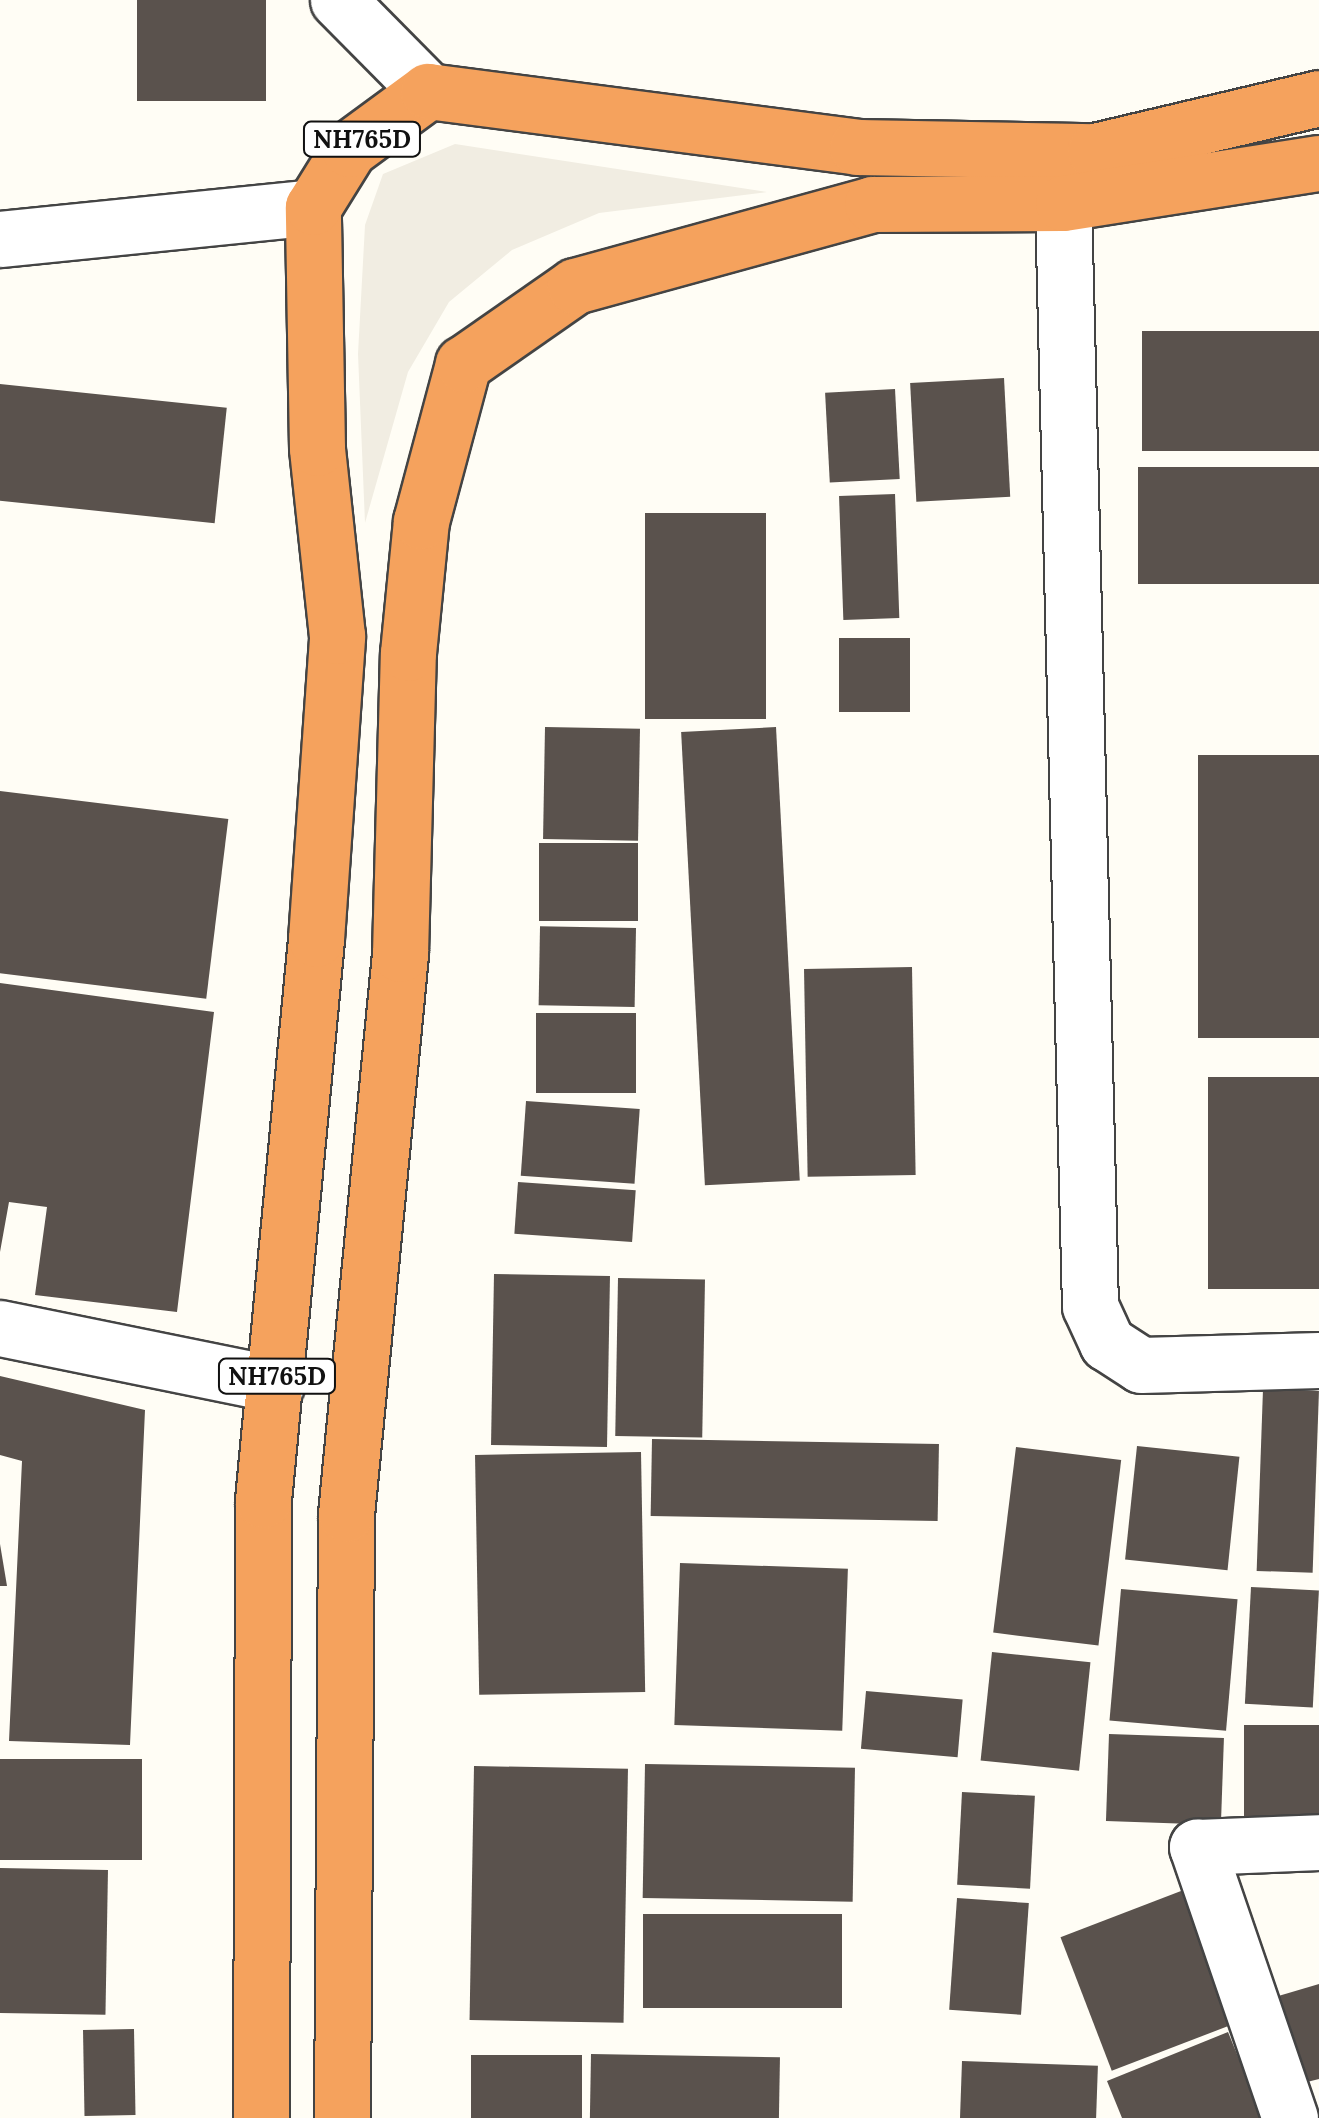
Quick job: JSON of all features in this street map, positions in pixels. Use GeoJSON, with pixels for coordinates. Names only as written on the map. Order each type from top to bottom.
{"type":"FeatureCollection","features":[{"type":"Feature","properties":{"kind":"highway","name":"NH765D"},"geometry":{"type":"LineString","coordinates":[[260,2118],[263,1500],[276,1384],[337,636],[317,448],[313,206],[349,149],[428,91],[858,147],[1096,151],[1319,98]]}},
{"type":"Feature","properties":{"kind":"highway","name":"NH765D"},"geometry":{"type":"LineString","coordinates":[[342,2118],[346,1514],[400,954],[408,654],[420,521],[462,364],[575,286],[872,204],[1063,202],[1319,162]]}},
{"type":"Feature","properties":{"kind":"street"},"geometry":{"type":"LineString","coordinates":[[338,0],[428,91]]}},
{"type":"Feature","properties":{"kind":"street"},"geometry":{"type":"LineString","coordinates":[[1063,202],[1090,1306],[1107,1343],[1141,1365],[1319,1360]]}},
{"type":"Feature","properties":{"kind":"street"},"geometry":{"type":"LineString","coordinates":[[0,238],[313,206]]}},
{"type":"Feature","properties":{"kind":"street"},"geometry":{"type":"LineString","coordinates":[[0,1328],[276,1384]]}},
{"type":"Feature","properties":{"kind":"street"},"geometry":{"type":"LineString","coordinates":[[1290,2118],[1197,1847],[1319,1842]]}},
{"type":"Feature","properties":{"kind":"shaded area"},"geometry":{"type":"Polygon","coordinates":[[[455,144],[767,192],[599,213],[512,250],[449,302],[408,372],[365,523],[358,354],[365,225],[383,174],[455,144]]]}},
{"type":"Feature","properties":{"kind":"building"},"geometry":{"type":"Polygon","coordinates":[[[137,0],[266,0],[266,101],[137,101],[137,0]]]}},
{"type":"Feature","properties":{"kind":"building"},"geometry":{"type":"Polygon","coordinates":[[[1142,331],[1319,331],[1319,451],[1142,451],[1142,331]]]}},
{"type":"Feature","properties":{"kind":"building"},"geometry":{"type":"Polygon","coordinates":[[[1004,378],[1010,497],[916,502],[910,383],[1004,378]]]}},
{"type":"Feature","properties":{"kind":"building"},"geometry":{"type":"Polygon","coordinates":[[[0,384],[227,408],[215,523],[0,501],[0,384]]]}},
{"type":"Feature","properties":{"kind":"building"},"geometry":{"type":"Polygon","coordinates":[[[895,389],[900,479],[830,483],[825,393],[895,389]]]}},
{"type":"Feature","properties":{"kind":"building"},"geometry":{"type":"Polygon","coordinates":[[[1138,467],[1319,467],[1319,584],[1138,584],[1138,467]]]}},
{"type":"Feature","properties":{"kind":"building"},"geometry":{"type":"Polygon","coordinates":[[[895,494],[899,618],[843,620],[839,496],[895,494]]]}},
{"type":"Feature","properties":{"kind":"building"},"geometry":{"type":"Polygon","coordinates":[[[645,513],[766,513],[766,719],[645,719],[645,513]]]}},
{"type":"Feature","properties":{"kind":"building"},"geometry":{"type":"Polygon","coordinates":[[[839,638],[910,638],[910,712],[839,712],[839,638]]]}},
{"type":"Feature","properties":{"kind":"building"},"geometry":{"type":"Polygon","coordinates":[[[545,727],[640,729],[638,841],[543,839],[545,727]]]}},
{"type":"Feature","properties":{"kind":"building"},"geometry":{"type":"Polygon","coordinates":[[[776,727],[800,1180],[705,1185],[681,732],[776,727]]]}},
{"type":"Feature","properties":{"kind":"building"},"geometry":{"type":"Polygon","coordinates":[[[1198,755],[1319,755],[1319,1038],[1198,1038],[1198,755]]]}},
{"type":"Feature","properties":{"kind":"building"},"geometry":{"type":"Polygon","coordinates":[[[0,791],[228,819],[206,999],[0,973],[0,791]]]}},
{"type":"Feature","properties":{"kind":"building"},"geometry":{"type":"Polygon","coordinates":[[[539,843],[638,843],[638,921],[539,921],[539,843]]]}},
{"type":"Feature","properties":{"kind":"building"},"geometry":{"type":"Polygon","coordinates":[[[540,926],[636,928],[635,1007],[539,1005],[540,926]]]}},
{"type":"Feature","properties":{"kind":"building"},"geometry":{"type":"Polygon","coordinates":[[[912,967],[916,1175],[808,1177],[804,969],[912,967]]]}},
{"type":"Feature","properties":{"kind":"building"},"geometry":{"type":"Polygon","coordinates":[[[0,983],[214,1012],[177,1312],[35,1295],[47,1207],[9,1202],[0,1252],[0,983]]]}},
{"type":"Feature","properties":{"kind":"building"},"geometry":{"type":"Polygon","coordinates":[[[536,1013],[636,1013],[636,1093],[536,1093],[536,1013]]]}},
{"type":"Feature","properties":{"kind":"building"},"geometry":{"type":"Polygon","coordinates":[[[1208,1077],[1319,1077],[1319,1289],[1208,1289],[1208,1077]]]}},
{"type":"Feature","properties":{"kind":"building"},"geometry":{"type":"Polygon","coordinates":[[[526,1101],[640,1109],[634,1184],[521,1176],[526,1101]]]}},
{"type":"Feature","properties":{"kind":"building"},"geometry":{"type":"Polygon","coordinates":[[[518,1182],[636,1190],[632,1242],[514,1234],[518,1182]]]}},
{"type":"Feature","properties":{"kind":"building"},"geometry":{"type":"Polygon","coordinates":[[[494,1274],[610,1276],[607,1447],[491,1445],[494,1274]]]}},
{"type":"Feature","properties":{"kind":"building"},"geometry":{"type":"Polygon","coordinates":[[[618,1278],[705,1280],[702,1437],[615,1436],[618,1278]]]}},
{"type":"Feature","properties":{"kind":"building"},"geometry":{"type":"Polygon","coordinates":[[[0,1376],[145,1410],[130,1745],[9,1741],[22,1461],[0,1455],[0,1376]]]}},
{"type":"Feature","properties":{"kind":"building"},"geometry":{"type":"Polygon","coordinates":[[[1263,1389],[1319,1391],[1313,1573],[1257,1571],[1263,1389]]]}},
{"type":"Feature","properties":{"kind":"building"},"geometry":{"type":"Polygon","coordinates":[[[652,1439],[939,1444],[938,1521],[651,1516],[652,1439]]]}},
{"type":"Feature","properties":{"kind":"building"},"geometry":{"type":"Polygon","coordinates":[[[1137,1446],[1239,1457],[1228,1570],[1125,1559],[1137,1446]]]}},
{"type":"Feature","properties":{"kind":"building"},"geometry":{"type":"Polygon","coordinates":[[[1016,1447],[1121,1460],[1098,1646],[993,1633],[1016,1447]]]}},
{"type":"Feature","properties":{"kind":"building"},"geometry":{"type":"Polygon","coordinates":[[[641,1452],[645,1692],[479,1695],[475,1455],[641,1452]]]}},
{"type":"Feature","properties":{"kind":"building"},"geometry":{"type":"Polygon","coordinates":[[[0,1544],[7,1586],[0,1586],[0,1544]]]}},
{"type":"Feature","properties":{"kind":"building"},"geometry":{"type":"Polygon","coordinates":[[[680,1563],[848,1569],[842,1731],[674,1725],[680,1563]]]}},
{"type":"Feature","properties":{"kind":"building"},"geometry":{"type":"Polygon","coordinates":[[[1251,1587],[1319,1591],[1313,1707],[1245,1704],[1251,1587]]]}},
{"type":"Feature","properties":{"kind":"building"},"geometry":{"type":"Polygon","coordinates":[[[1121,1589],[1238,1599],[1226,1731],[1109,1720],[1121,1589]]]}},
{"type":"Feature","properties":{"kind":"building"},"geometry":{"type":"Polygon","coordinates":[[[992,1652],[1090,1662],[1079,1771],[981,1760],[992,1652]]]}},
{"type":"Feature","properties":{"kind":"building"},"geometry":{"type":"Polygon","coordinates":[[[866,1691],[963,1699],[958,1757],[861,1749],[866,1691]]]}},
{"type":"Feature","properties":{"kind":"building"},"geometry":{"type":"Polygon","coordinates":[[[1244,1725],[1319,1725],[1319,1823],[1244,1823],[1244,1725]]]}},
{"type":"Feature","properties":{"kind":"building"},"geometry":{"type":"Polygon","coordinates":[[[1109,1734],[1224,1738],[1221,1825],[1106,1821],[1109,1734]]]}},
{"type":"Feature","properties":{"kind":"building"},"geometry":{"type":"Polygon","coordinates":[[[0,1759],[142,1759],[142,1860],[0,1860],[0,1759]]]}},
{"type":"Feature","properties":{"kind":"building"},"geometry":{"type":"Polygon","coordinates":[[[645,1764],[855,1768],[853,1902],[643,1898],[645,1764]]]}},
{"type":"Feature","properties":{"kind":"building"},"geometry":{"type":"Polygon","coordinates":[[[474,1766],[628,1769],[624,2023],[470,2020],[474,1766]]]}},
{"type":"Feature","properties":{"kind":"building"},"geometry":{"type":"Polygon","coordinates":[[[962,1792],[1035,1796],[1030,1889],[957,1885],[962,1792]]]}},
{"type":"Feature","properties":{"kind":"building"},"geometry":{"type":"Polygon","coordinates":[[[0,1868],[108,1870],[105,2015],[0,2013],[0,1868]]]}},
{"type":"Feature","properties":{"kind":"building"},"geometry":{"type":"Polygon","coordinates":[[[1194,1886],[1245,2020],[1112,2071],[1060,1937],[1194,1886]]]}},
{"type":"Feature","properties":{"kind":"building"},"geometry":{"type":"Polygon","coordinates":[[[957,1898],[1029,1903],[1021,2015],[949,2010],[957,1898]]]}},
{"type":"Feature","properties":{"kind":"building"},"geometry":{"type":"Polygon","coordinates":[[[643,1914],[842,1914],[842,2008],[643,2008],[643,1914]]]}},
{"type":"Feature","properties":{"kind":"building"},"geometry":{"type":"Polygon","coordinates":[[[1319,1984],[1319,2079],[1299,2084],[1275,1997],[1319,1984]]]}},
{"type":"Feature","properties":{"kind":"building"},"geometry":{"type":"Polygon","coordinates":[[[134,2029],[136,2115],[85,2116],[83,2030],[134,2029]]]}},
{"type":"Feature","properties":{"kind":"building"},"geometry":{"type":"Polygon","coordinates":[[[1228,2032],[1263,2118],[1122,2118],[1107,2081],[1228,2032]]]}},
{"type":"Feature","properties":{"kind":"building"},"geometry":{"type":"Polygon","coordinates":[[[591,2054],[780,2057],[779,2118],[590,2118],[591,2054]]]}},
{"type":"Feature","properties":{"kind":"building"},"geometry":{"type":"Polygon","coordinates":[[[471,2055],[582,2055],[582,2118],[471,2118],[471,2055]]]}},
{"type":"Feature","properties":{"kind":"building"},"geometry":{"type":"Polygon","coordinates":[[[962,2061],[1098,2066],[1096,2118],[960,2118],[962,2061]]]}}]}
